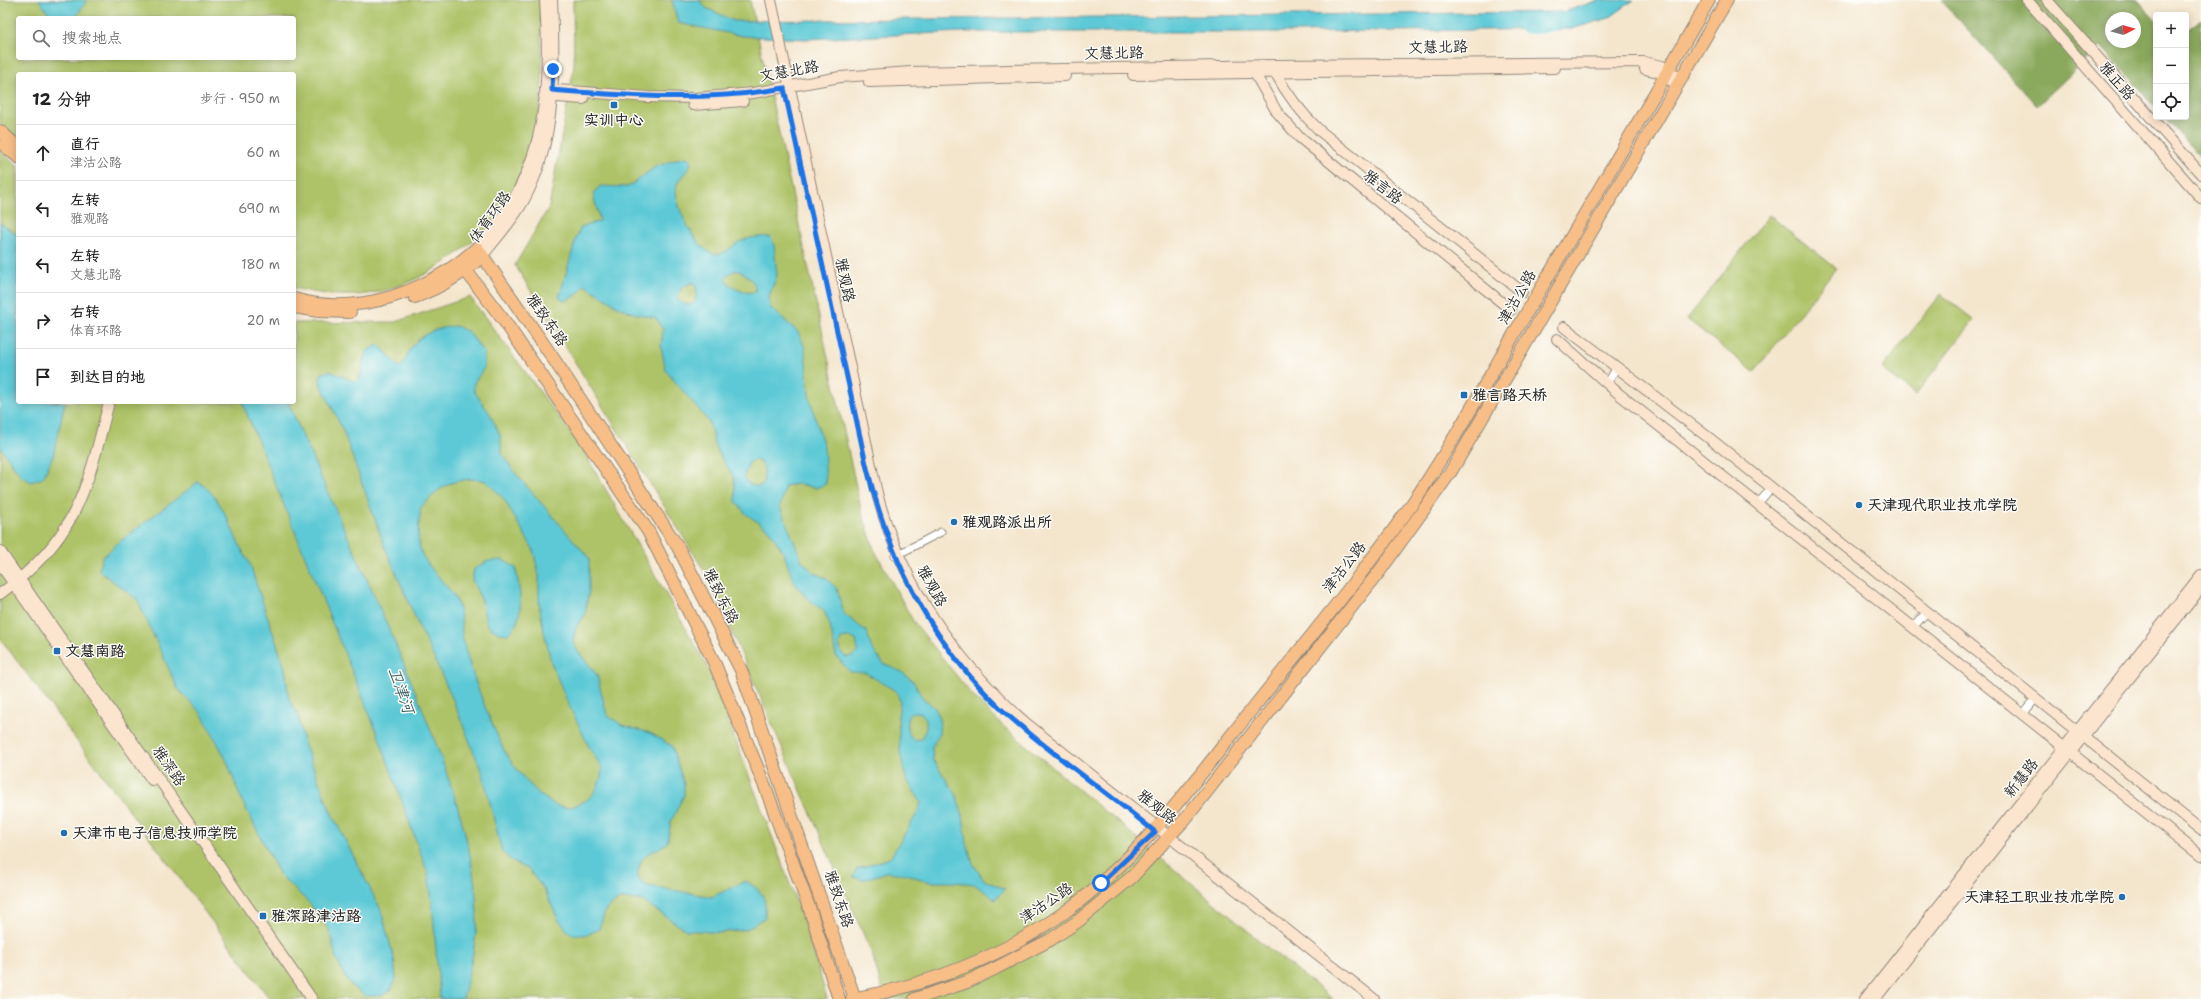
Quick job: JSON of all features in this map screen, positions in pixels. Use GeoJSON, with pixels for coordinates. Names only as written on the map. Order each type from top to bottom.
{"type":"FeatureCollection","features":[{"type":"Feature","properties":{"kind":"main road","name":"体育环路"},"geometry":{"type":"LineString","coordinates":[[545,0],[548,93]]}},
{"type":"Feature","properties":{"kind":"main road","name":"体育环路"},"geometry":{"type":"LineString","coordinates":[[296,307],[336,312],[352,312],[388,306],[425,292],[463,266],[480,252],[513,216],[531,184],[544,147],[554,43],[552,0]]}},
{"type":"Feature","properties":{"kind":"main road","name":"津沽公路"},"geometry":{"type":"LineString","coordinates":[[854,999],[907,987],[952,972],[993,955],[1065,912],[1101,883],[1156,830],[1385,541],[1412,503],[1459,430],[1709,0]]}},
{"type":"Feature","properties":{"kind":"main road","name":"津沽公路"},"geometry":{"type":"LineString","coordinates":[[915,999],[966,982],[1050,940],[1077,922],[1111,895],[1168,839],[1318,652],[1384,566],[1446,478],[1728,0]]}},
{"type":"Feature","properties":{"kind":"main road","name":"雅正路"},"geometry":{"type":"LineString","coordinates":[[2027,0],[2201,198]]}},
{"type":"Feature","properties":{"kind":"main road","name":"雅正路"},"geometry":{"type":"LineString","coordinates":[[2047,0],[2201,174]]}},
{"type":"Feature","properties":{"kind":"main road","name":"雅观路"},"geometry":{"type":"LineString","coordinates":[[769,4],[875,487],[896,555],[932,617],[968,665],[992,693],[1027,724],[1156,830],[1374,999]]}},
{"type":"Feature","properties":{"kind":"main road","name":"文慧北路"},"geometry":{"type":"LineString","coordinates":[[548,93],[691,105],[741,101],[840,78],[887,73],[1008,69],[1538,61],[1644,62],[1667,73],[1680,82]]}},
{"type":"Feature","properties":{"kind":"main road","name":"文慧北路"},"geometry":{"type":"LineString","coordinates":[[787,90],[880,81],[1254,72],[1638,67],[1667,73]]}},
{"type":"Feature","properties":{"kind":"main road","name":"雅言路"},"geometry":{"type":"LineString","coordinates":[[1254,72],[1277,112],[1299,137],[1511,310]]}},
{"type":"Feature","properties":{"kind":"main road","name":"雅言路"},"geometry":{"type":"LineString","coordinates":[[1275,72],[1294,103],[1320,131],[1522,292]]}},
{"type":"Feature","properties":{"kind":"main road"},"geometry":{"type":"LineString","coordinates":[[0,131],[16,145]]}},
{"type":"Feature","properties":{"kind":"main road"},"geometry":{"type":"LineString","coordinates":[[0,141],[16,155]]}},
{"type":"Feature","properties":{"kind":"main road","name":"雅致东路"},"geometry":{"type":"LineString","coordinates":[[480,252],[551,355],[678,547],[741,670],[854,999]]}},
{"type":"Feature","properties":{"kind":"main road","name":"体育环路"},"geometry":{"type":"LineString","coordinates":[[296,299],[319,303],[369,303],[390,298],[463,266]]}},
{"type":"Feature","properties":{"kind":"main road","name":"雅致东路"},"geometry":{"type":"LineString","coordinates":[[463,266],[510,328],[648,531],[714,662],[755,761],[810,910],[839,999]]}},
{"type":"Feature","properties":{"kind":"main road"},"geometry":{"type":"LineString","coordinates":[[1564,327],[1771,488],[2201,830]]}},
{"type":"Feature","properties":{"kind":"main road"},"geometry":{"type":"LineString","coordinates":[[1556,339],[1607,384],[1757,505],[2068,749],[2201,856]]}},
{"type":"Feature","properties":{"kind":"main road"},"geometry":{"type":"LineString","coordinates":[[2,592],[39,562],[56,543],[71,519],[93,466],[108,404]]}},
{"type":"Feature","properties":{"kind":"main road","name":"雅深路"},"geometry":{"type":"LineString","coordinates":[[0,551],[17,581],[305,999]]}},
{"type":"Feature","properties":{"kind":"main road","name":"雅深路"},"geometry":{"type":"LineString","coordinates":[[0,564],[17,581],[312,999]]}},
{"type":"Feature","properties":{"kind":"main road","name":"新慧路"},"geometry":{"type":"LineString","coordinates":[[1875,999],[2201,575]]}},
{"type":"Feature","properties":{"kind":"main road","name":"新慧路"},"geometry":{"type":"LineString","coordinates":[[2080,733],[2201,588]]}},
{"type":"Feature","properties":{"kind":"main road","name":"新慧路"},"geometry":{"type":"LineString","coordinates":[[1864,999],[2068,749]]}},
{"type":"Feature","properties":{"kind":"main road","name":"雅观路"},"geometry":{"type":"LineString","coordinates":[[1168,839],[1368,999]]}},
{"type":"Feature","properties":{"kind":"street"},"geometry":{"type":"LineString","coordinates":[[1607,384],[1617,367]]}},
{"type":"Feature","properties":{"kind":"street"},"geometry":{"type":"LineString","coordinates":[[1757,505],[1771,488]]}},
{"type":"Feature","properties":{"kind":"street"},"geometry":{"type":"LineString","coordinates":[[896,555],[941,532]]}},
{"type":"Feature","properties":{"kind":"street"},"geometry":{"type":"LineString","coordinates":[[1912,628],[1927,612]]}},
{"type":"Feature","properties":{"kind":"street"},"geometry":{"type":"LineString","coordinates":[[2023,714],[2036,698]]}},
{"type":"Feature","properties":{"kind":"green space"},"geometry":{"type":"Polygon","coordinates":[[[0,0],[539,0],[542,87],[538,122],[527,160],[511,195],[499,213],[483,231],[445,262],[424,275],[402,285],[379,292],[357,295],[333,295],[296,288],[296,72],[16,72],[16,137],[0,123],[0,0]]]}},
{"type":"Feature","properties":{"kind":"green space"},"geometry":{"type":"Polygon","coordinates":[[[573,0],[750,0],[861,509],[874,549],[913,621],[972,695],[1003,726],[1267,947],[1333,999],[885,999],[872,954],[708,577],[515,265],[549,207],[574,67],[573,0]]]}},
{"type":"Feature","properties":{"kind":"green space"},"geometry":{"type":"Polygon","coordinates":[[[1941,0],[2138,0],[2153,17],[2153,105],[2101,46],[2037,106],[1941,0]]]}},
{"type":"Feature","properties":{"kind":"green space"},"geometry":{"type":"Polygon","coordinates":[[[2201,19],[2201,158],[2167,120],[2189,120],[2189,29],[2201,19]]]}},
{"type":"Feature","properties":{"kind":"green space"},"geometry":{"type":"Polygon","coordinates":[[[0,150],[16,165],[16,404],[296,404],[296,323],[395,322],[470,297],[583,450],[708,667],[808,932],[827,999],[270,999],[0,638],[0,150]]]}},
{"type":"Feature","properties":{"kind":"green space"},"geometry":{"type":"Polygon","coordinates":[[[1769,215],[1836,268],[1754,372],[1687,319],[1769,215]]]}},
{"type":"Feature","properties":{"kind":"green space"},"geometry":{"type":"Polygon","coordinates":[[[1941,294],[1974,320],[1915,395],[1882,369],[1941,294]]]}},
{"type":"Feature","properties":{"kind":"water"},"geometry":{"type":"Polygon","coordinates":[[[39,0],[85,0],[86,2],[76,16],[51,16],[39,0]]]}},
{"type":"Feature","properties":{"kind":"water"},"geometry":{"type":"Polygon","coordinates":[[[672,0],[699,0],[706,8],[734,21],[1564,12],[1599,0],[1634,0],[1609,18],[1571,29],[1295,32],[963,32],[806,39],[742,36],[678,23],[672,0]]]}},
{"type":"Feature","properties":{"kind":"water"},"geometry":{"type":"Polygon","coordinates":[[[688,157],[691,163],[677,184],[676,192],[678,202],[693,235],[707,251],[718,254],[725,252],[745,240],[756,237],[771,237],[774,245],[777,276],[769,296],[770,307],[798,332],[805,348],[809,396],[824,447],[826,484],[816,488],[798,484],[785,486],[780,507],[802,561],[813,572],[827,579],[837,589],[844,614],[867,632],[872,649],[884,664],[902,672],[913,681],[922,697],[935,708],[940,718],[939,734],[932,747],[933,760],[956,794],[963,816],[967,843],[973,864],[984,880],[1005,889],[995,899],[974,884],[930,882],[906,874],[886,872],[864,880],[853,877],[857,869],[890,858],[918,812],[921,802],[906,779],[900,751],[898,717],[900,702],[897,692],[866,673],[850,672],[836,656],[830,625],[824,611],[807,598],[793,581],[784,553],[769,530],[746,514],[736,502],[734,478],[715,447],[709,422],[666,371],[661,347],[663,330],[656,318],[633,313],[617,306],[585,285],[578,294],[565,301],[559,298],[576,238],[581,227],[600,221],[593,194],[600,186],[628,187],[655,167],[680,158],[688,157]],[[733,271],[725,278],[734,288],[738,290],[755,292],[755,285],[753,282],[749,277],[740,271],[733,271]],[[690,283],[681,289],[677,298],[682,303],[690,305],[695,302],[697,292],[695,283],[690,283]],[[754,460],[749,463],[744,477],[749,484],[757,487],[764,483],[764,468],[761,462],[754,460]],[[849,637],[842,638],[839,644],[841,652],[845,657],[853,656],[858,651],[856,640],[849,637]],[[915,712],[910,713],[907,719],[909,735],[915,740],[921,739],[926,729],[926,719],[921,713],[915,712]]]}},
{"type":"Feature","properties":{"kind":"water"},"geometry":{"type":"Polygon","coordinates":[[[0,223],[16,234],[16,404],[65,404],[53,456],[43,478],[31,482],[21,476],[0,447],[0,223]]]}},
{"type":"Feature","properties":{"kind":"water"},"geometry":{"type":"Polygon","coordinates":[[[456,326],[469,332],[484,353],[484,368],[474,383],[474,391],[490,414],[500,435],[502,454],[516,474],[589,558],[589,590],[585,615],[576,627],[573,642],[577,650],[597,675],[607,715],[622,725],[650,733],[672,746],[684,784],[684,795],[671,822],[667,843],[644,858],[639,868],[638,876],[644,885],[712,897],[746,881],[760,892],[763,896],[765,904],[765,917],[747,929],[721,933],[686,930],[641,900],[619,899],[606,909],[599,929],[587,935],[570,934],[558,919],[544,889],[528,869],[513,862],[502,852],[483,775],[451,695],[418,624],[385,547],[342,428],[321,385],[320,378],[322,373],[330,371],[356,382],[362,372],[364,357],[367,352],[371,348],[379,345],[400,368],[411,348],[420,338],[437,329],[456,326]],[[472,479],[449,484],[421,507],[418,534],[421,552],[431,568],[450,590],[459,607],[463,640],[475,681],[507,756],[520,774],[545,799],[561,807],[573,806],[585,801],[592,795],[599,783],[602,768],[590,749],[567,701],[551,662],[539,603],[539,576],[533,549],[504,499],[486,481],[472,479]]]}},
{"type":"Feature","properties":{"kind":"water","name":"卫津河"},"geometry":{"type":"Polygon","coordinates":[[[243,404],[289,404],[388,627],[420,703],[449,779],[465,831],[475,884],[477,911],[473,955],[463,999],[440,999],[432,902],[428,874],[380,740],[243,404]]]}},
{"type":"Feature","properties":{"kind":"water"},"geometry":{"type":"Polygon","coordinates":[[[198,482],[215,497],[222,507],[249,562],[285,668],[289,699],[298,715],[304,743],[330,810],[381,910],[394,958],[396,979],[390,991],[381,996],[365,996],[354,988],[344,975],[335,955],[329,929],[310,904],[280,875],[242,801],[226,759],[201,713],[178,689],[137,599],[99,571],[102,558],[119,542],[198,482]]]}},
{"type":"Feature","properties":{"kind":"water"},"geometry":{"type":"Polygon","coordinates":[[[503,560],[516,568],[520,595],[520,612],[518,620],[514,628],[508,634],[498,633],[487,625],[481,599],[472,580],[474,569],[488,561],[503,560]]]}},
{"type":"Feature","properties":{"kind":"waterway"},"geometry":{"type":"LineString","coordinates":[[1525,29],[1542,29],[1554,26]]}},
{"type":"Feature","properties":{"kind":"place","name":"实训中心"},"geometry":{"type":"Point","coordinates":[614,105]}},
{"type":"Feature","properties":{"kind":"place","name":"雅言路天桥"},"geometry":{"type":"Point","coordinates":[1464,395]}},
{"type":"Feature","properties":{"kind":"place","name":"天津现代职业技术学院"},"geometry":{"type":"Point","coordinates":[1859,505]}},
{"type":"Feature","properties":{"kind":"place","name":"雅观路派出所"},"geometry":{"type":"Point","coordinates":[954,522]}},
{"type":"Feature","properties":{"kind":"place","name":"文慧南路"},"geometry":{"type":"Point","coordinates":[57,651]}},
{"type":"Feature","properties":{"kind":"place","name":"天津市电子信息技师学院"},"geometry":{"type":"Point","coordinates":[64,833]}},
{"type":"Feature","properties":{"kind":"place","name":"天津轻工职业技术学院"},"geometry":{"type":"Point","coordinates":[2122,897]}},
{"type":"Feature","properties":{"kind":"place","name":"雅深路津沽路"},"geometry":{"type":"Point","coordinates":[263,916]}},
{"type":"Feature","properties":{"kind":"route"},"geometry":{"type":"LineString","coordinates":[[553,69],[552,90],[664,98],[694,98],[740,95],[784,88],[876,508],[894,556],[928,620],[947,648],[988,695],[1022,726],[1155,832],[1101,883]]}}]}
